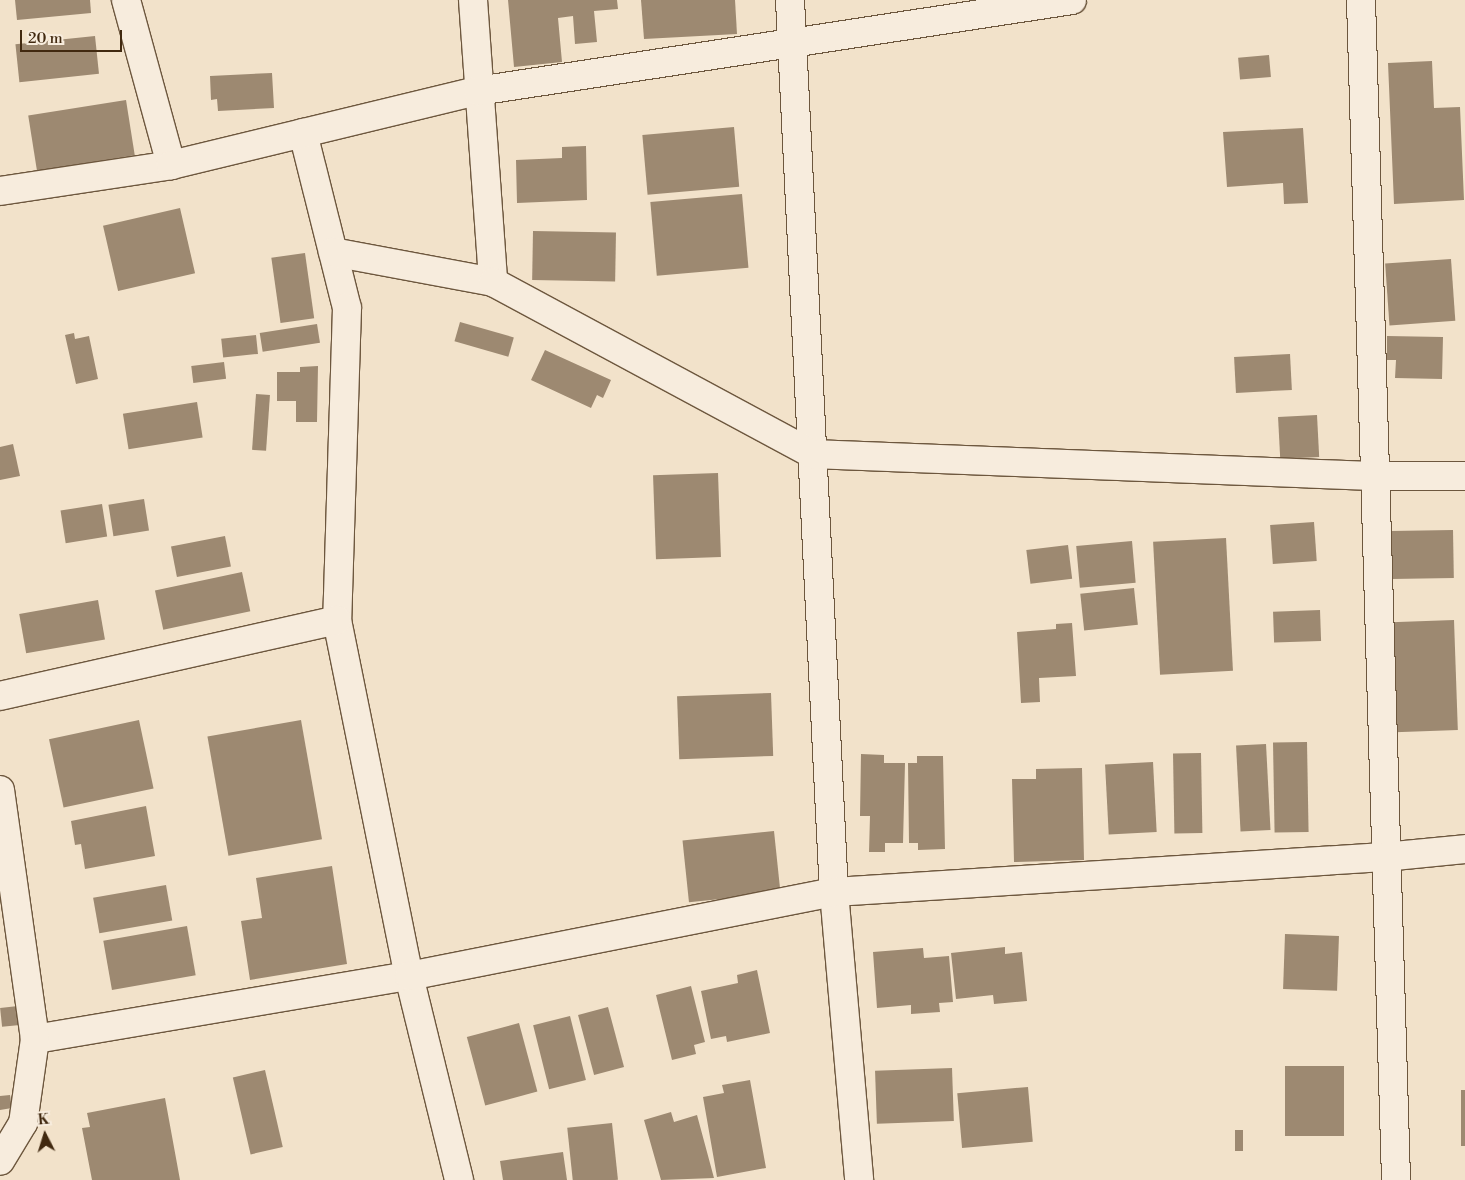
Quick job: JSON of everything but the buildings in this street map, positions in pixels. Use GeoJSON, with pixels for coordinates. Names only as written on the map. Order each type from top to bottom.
{"type":"FeatureCollection","features":[{"type":"Feature","properties":{"kind":"street"},"geometry":{"type":"LineString","coordinates":[[126,0],[171,165]]}},
{"type":"Feature","properties":{"kind":"street"},"geometry":{"type":"LineString","coordinates":[[472,0],[493,282]]}},
{"type":"Feature","properties":{"kind":"street"},"geometry":{"type":"LineString","coordinates":[[790,0],[794,42],[834,892],[859,1180]]}},
{"type":"Feature","properties":{"kind":"street"},"geometry":{"type":"LineString","coordinates":[[0,191],[171,165],[478,91],[1044,1],[1072,0]]}},
{"type":"Feature","properties":{"kind":"street"},"geometry":{"type":"LineString","coordinates":[[1361,0],[1384,857],[1396,1180]]}},
{"type":"Feature","properties":{"kind":"street"},"geometry":{"type":"LineString","coordinates":[[303,133],[347,308],[337,620],[409,976],[459,1180]]}},
{"type":"Feature","properties":{"kind":"street"},"geometry":{"type":"LineString","coordinates":[[333,252],[493,282],[812,454],[1374,476],[1465,476]]}},
{"type":"Feature","properties":{"kind":"street"},"geometry":{"type":"LineString","coordinates":[[0,696],[337,620]]}},
{"type":"Feature","properties":{"kind":"street"},"geometry":{"type":"LineString","coordinates":[[0,790],[6,872],[35,1039],[0,1161]]}},
{"type":"Feature","properties":{"kind":"street"},"geometry":{"type":"LineString","coordinates":[[35,1039],[409,976],[834,892],[1384,857],[1465,848]]}}]}
